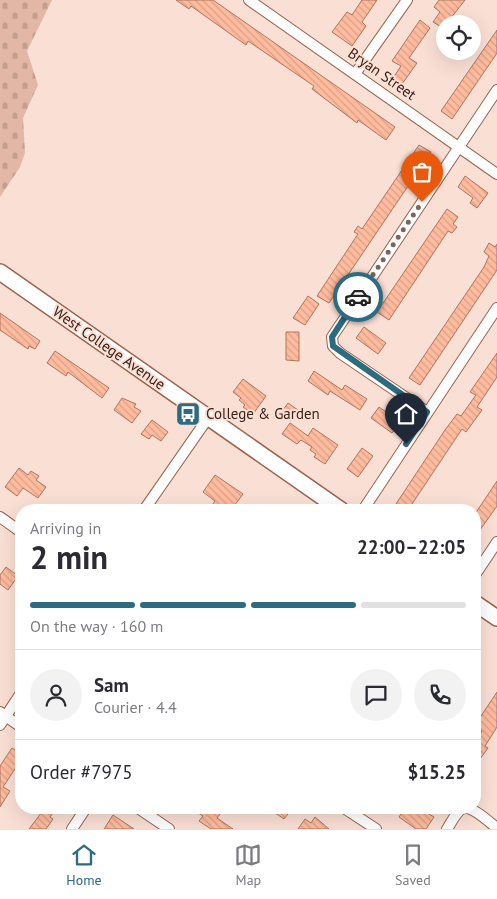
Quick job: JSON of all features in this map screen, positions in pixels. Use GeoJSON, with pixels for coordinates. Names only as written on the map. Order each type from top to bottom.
{"type":"FeatureCollection","features":[{"type":"Feature","properties":{"kind":"main road","name":"West College Avenue"},"geometry":{"type":"LineString","coordinates":[[0,272],[332,504]]}},
{"type":"Feature","properties":{"kind":"main road"},"geometry":{"type":"LineString","coordinates":[[481,607],[497,618]]}},
{"type":"Feature","properties":{"kind":"street"},"geometry":{"type":"LineString","coordinates":[[355,74],[407,0]]}},
{"type":"Feature","properties":{"kind":"street","name":"Bryan Street"},"geometry":{"type":"LineString","coordinates":[[254,1],[497,174]]}},
{"type":"Feature","properties":{"kind":"street"},"geometry":{"type":"LineString","coordinates":[[427,412],[340,353],[332,343],[332,337],[497,90]]}},
{"type":"Feature","properties":{"kind":"street"},"geometry":{"type":"LineString","coordinates":[[367,504],[497,308]]}},
{"type":"Feature","properties":{"kind":"street"},"geometry":{"type":"LineString","coordinates":[[148,504],[208,418]]}},
{"type":"Feature","properties":{"kind":"street"},"geometry":{"type":"LineString","coordinates":[[0,517],[15,528]]}},
{"type":"Feature","properties":{"kind":"street"},"geometry":{"type":"LineString","coordinates":[[481,567],[497,542]]}},
{"type":"Feature","properties":{"kind":"street"},"geometry":{"type":"LineString","coordinates":[[15,701],[2,717],[15,724]]}},
{"type":"Feature","properties":{"kind":"street"},"geometry":{"type":"LineString","coordinates":[[72,829],[82,814]]}},
{"type":"Feature","properties":{"kind":"street"},"geometry":{"type":"LineString","coordinates":[[147,814],[169,829]]}},
{"type":"Feature","properties":{"kind":"street"},"geometry":{"type":"LineString","coordinates":[[353,814],[376,829]]}},
{"type":"Feature","properties":{"kind":"street"},"geometry":{"type":"LineString","coordinates":[[447,829],[457,814]]}},
{"type":"Feature","properties":{"kind":"street"},"geometry":{"type":"LineString","coordinates":[[478,814],[497,828]]}},
{"type":"Feature","properties":{"kind":"green space"},"geometry":{"type":"Polygon","coordinates":[[[0,0],[52,0],[27,51],[38,85],[23,118],[25,153],[20,167],[0,197],[0,0]]]}},
{"type":"Feature","properties":{"kind":"building"},"geometry":{"type":"Polygon","coordinates":[[[176,0],[213,0],[395,127],[386,140],[358,120],[357,123],[312,89],[314,86],[248,41],[246,45],[191,6],[189,9],[176,0]]]}},
{"type":"Feature","properties":{"kind":"building"},"geometry":{"type":"Polygon","coordinates":[[[362,0],[377,0],[362,22],[366,26],[352,46],[332,32],[347,12],[352,15],[362,0]]]}},
{"type":"Feature","properties":{"kind":"building"},"geometry":{"type":"Polygon","coordinates":[[[439,0],[465,0],[453,15],[438,15],[440,12],[434,7],[439,0]]]}},
{"type":"Feature","properties":{"kind":"building"},"geometry":{"type":"Polygon","coordinates":[[[420,20],[430,28],[409,58],[417,63],[402,84],[393,78],[401,66],[392,61],[420,20]]]}},
{"type":"Feature","properties":{"kind":"building"},"geometry":{"type":"Polygon","coordinates":[[[497,30],[497,53],[452,119],[441,111],[476,60],[481,60],[481,53],[497,30]]]}},
{"type":"Feature","properties":{"kind":"building"},"geometry":{"type":"Polygon","coordinates":[[[419,145],[431,152],[329,303],[317,296],[358,234],[354,232],[358,226],[362,229],[419,145]]]}},
{"type":"Feature","properties":{"kind":"building"},"geometry":{"type":"Polygon","coordinates":[[[465,176],[488,193],[477,208],[470,203],[473,198],[458,187],[465,176]]]}},
{"type":"Feature","properties":{"kind":"building"},"geometry":{"type":"Polygon","coordinates":[[[447,209],[458,217],[453,224],[457,227],[452,233],[448,231],[389,320],[377,312],[447,209]]]}},
{"type":"Feature","properties":{"kind":"building"},"geometry":{"type":"Polygon","coordinates":[[[489,243],[495,247],[497,244],[497,270],[420,385],[409,378],[484,267],[489,256],[484,252],[489,243]]]}},
{"type":"Feature","properties":{"kind":"building"},"geometry":{"type":"Polygon","coordinates":[[[308,296],[319,304],[305,325],[293,318],[308,296]]]}},
{"type":"Feature","properties":{"kind":"building"},"geometry":{"type":"Polygon","coordinates":[[[0,313],[40,341],[35,349],[29,346],[28,349],[0,330],[0,313]]]}},
{"type":"Feature","properties":{"kind":"building"},"geometry":{"type":"Polygon","coordinates":[[[364,327],[386,343],[378,354],[356,338],[364,327]]]}},
{"type":"Feature","properties":{"kind":"building"},"geometry":{"type":"Polygon","coordinates":[[[286,332],[299,332],[299,361],[286,360],[286,332]]]}},
{"type":"Feature","properties":{"kind":"building"},"geometry":{"type":"Polygon","coordinates":[[[55,351],[109,388],[102,398],[68,372],[66,376],[47,363],[55,351]]]}},
{"type":"Feature","properties":{"kind":"building"},"geometry":{"type":"Polygon","coordinates":[[[497,353],[497,377],[477,407],[482,410],[466,432],[462,429],[412,504],[396,504],[445,430],[457,414],[461,416],[476,395],[470,392],[497,353]]]}},
{"type":"Feature","properties":{"kind":"building"},"geometry":{"type":"Polygon","coordinates":[[[314,371],[342,390],[345,385],[367,399],[360,410],[330,391],[328,395],[308,381],[314,371]]]}},
{"type":"Feature","properties":{"kind":"building"},"geometry":{"type":"Polygon","coordinates":[[[243,379],[266,396],[253,414],[243,407],[245,405],[239,400],[241,398],[233,392],[243,379]]]}},
{"type":"Feature","properties":{"kind":"building"},"geometry":{"type":"Polygon","coordinates":[[[122,398],[136,404],[134,407],[141,411],[132,423],[114,410],[122,398]]]}},
{"type":"Feature","properties":{"kind":"building"},"geometry":{"type":"Polygon","coordinates":[[[288,403],[298,410],[291,421],[280,414],[288,403]]]}},
{"type":"Feature","properties":{"kind":"building"},"geometry":{"type":"Polygon","coordinates":[[[379,407],[400,422],[392,433],[371,418],[379,407]]]}},
{"type":"Feature","properties":{"kind":"building"},"geometry":{"type":"Polygon","coordinates":[[[152,420],[168,432],[161,441],[152,435],[149,439],[141,434],[152,420]]]}},
{"type":"Feature","properties":{"kind":"building"},"geometry":{"type":"Polygon","coordinates":[[[290,423],[308,436],[313,428],[338,445],[325,464],[314,457],[316,454],[310,450],[312,447],[301,440],[297,444],[282,434],[290,423]]]}},
{"type":"Feature","properties":{"kind":"building"},"geometry":{"type":"Polygon","coordinates":[[[362,448],[373,456],[358,477],[347,469],[362,448]]]}},
{"type":"Feature","properties":{"kind":"building"},"geometry":{"type":"Polygon","coordinates":[[[19,468],[28,475],[31,471],[39,476],[36,480],[46,487],[38,498],[23,488],[17,496],[5,487],[19,468]]]}},
{"type":"Feature","properties":{"kind":"building"},"geometry":{"type":"Polygon","coordinates":[[[215,475],[243,494],[236,504],[213,504],[215,501],[203,492],[215,475]]]}},
{"type":"Feature","properties":{"kind":"building"},"geometry":{"type":"Polygon","coordinates":[[[497,481],[497,506],[481,529],[481,505],[497,481]]]}},
{"type":"Feature","properties":{"kind":"building"},"geometry":{"type":"Polygon","coordinates":[[[6,567],[15,574],[15,580],[8,590],[0,584],[0,575],[6,567]]]}},
{"type":"Feature","properties":{"kind":"building"},"geometry":{"type":"Polygon","coordinates":[[[497,692],[497,727],[485,746],[488,748],[481,758],[482,731],[481,716],[497,692]]]}},
{"type":"Feature","properties":{"kind":"building"},"geometry":{"type":"Polygon","coordinates":[[[12,748],[15,750],[15,769],[3,787],[10,791],[0,807],[0,766],[12,748]]]}},
{"type":"Feature","properties":{"kind":"building"},"geometry":{"type":"Polygon","coordinates":[[[40,814],[52,814],[50,817],[53,819],[46,829],[29,829],[40,814]]]}},
{"type":"Feature","properties":{"kind":"building"},"geometry":{"type":"Polygon","coordinates":[[[200,814],[220,814],[217,818],[233,829],[211,829],[199,821],[203,816],[200,814]]]}},
{"type":"Feature","properties":{"kind":"building"},"geometry":{"type":"Polygon","coordinates":[[[277,814],[288,814],[284,819],[277,814]]]}},
{"type":"Feature","properties":{"kind":"building"},"geometry":{"type":"Polygon","coordinates":[[[401,814],[429,814],[434,817],[426,829],[416,829],[399,817],[401,814]]]}},
{"type":"Feature","properties":{"kind":"building"},"geometry":{"type":"Polygon","coordinates":[[[113,815],[134,829],[104,829],[113,815]]]}},
{"type":"Feature","properties":{"kind":"building"},"geometry":{"type":"Polygon","coordinates":[[[315,817],[329,829],[298,829],[305,819],[311,823],[315,817]]]}},
{"type":"Feature","properties":{"kind":"way so far"},"geometry":{"type":"LineString","coordinates":[[358,297],[422,202]]}},
{"type":"Feature","properties":{"kind":"place","name":"College & Garden"},"geometry":{"type":"Point","coordinates":[188,414]}},
{"type":"Feature","properties":{"kind":"route"},"geometry":{"type":"LineString","coordinates":[[358,297],[332,337],[332,343],[340,353],[427,412],[406,444]]}}]}
